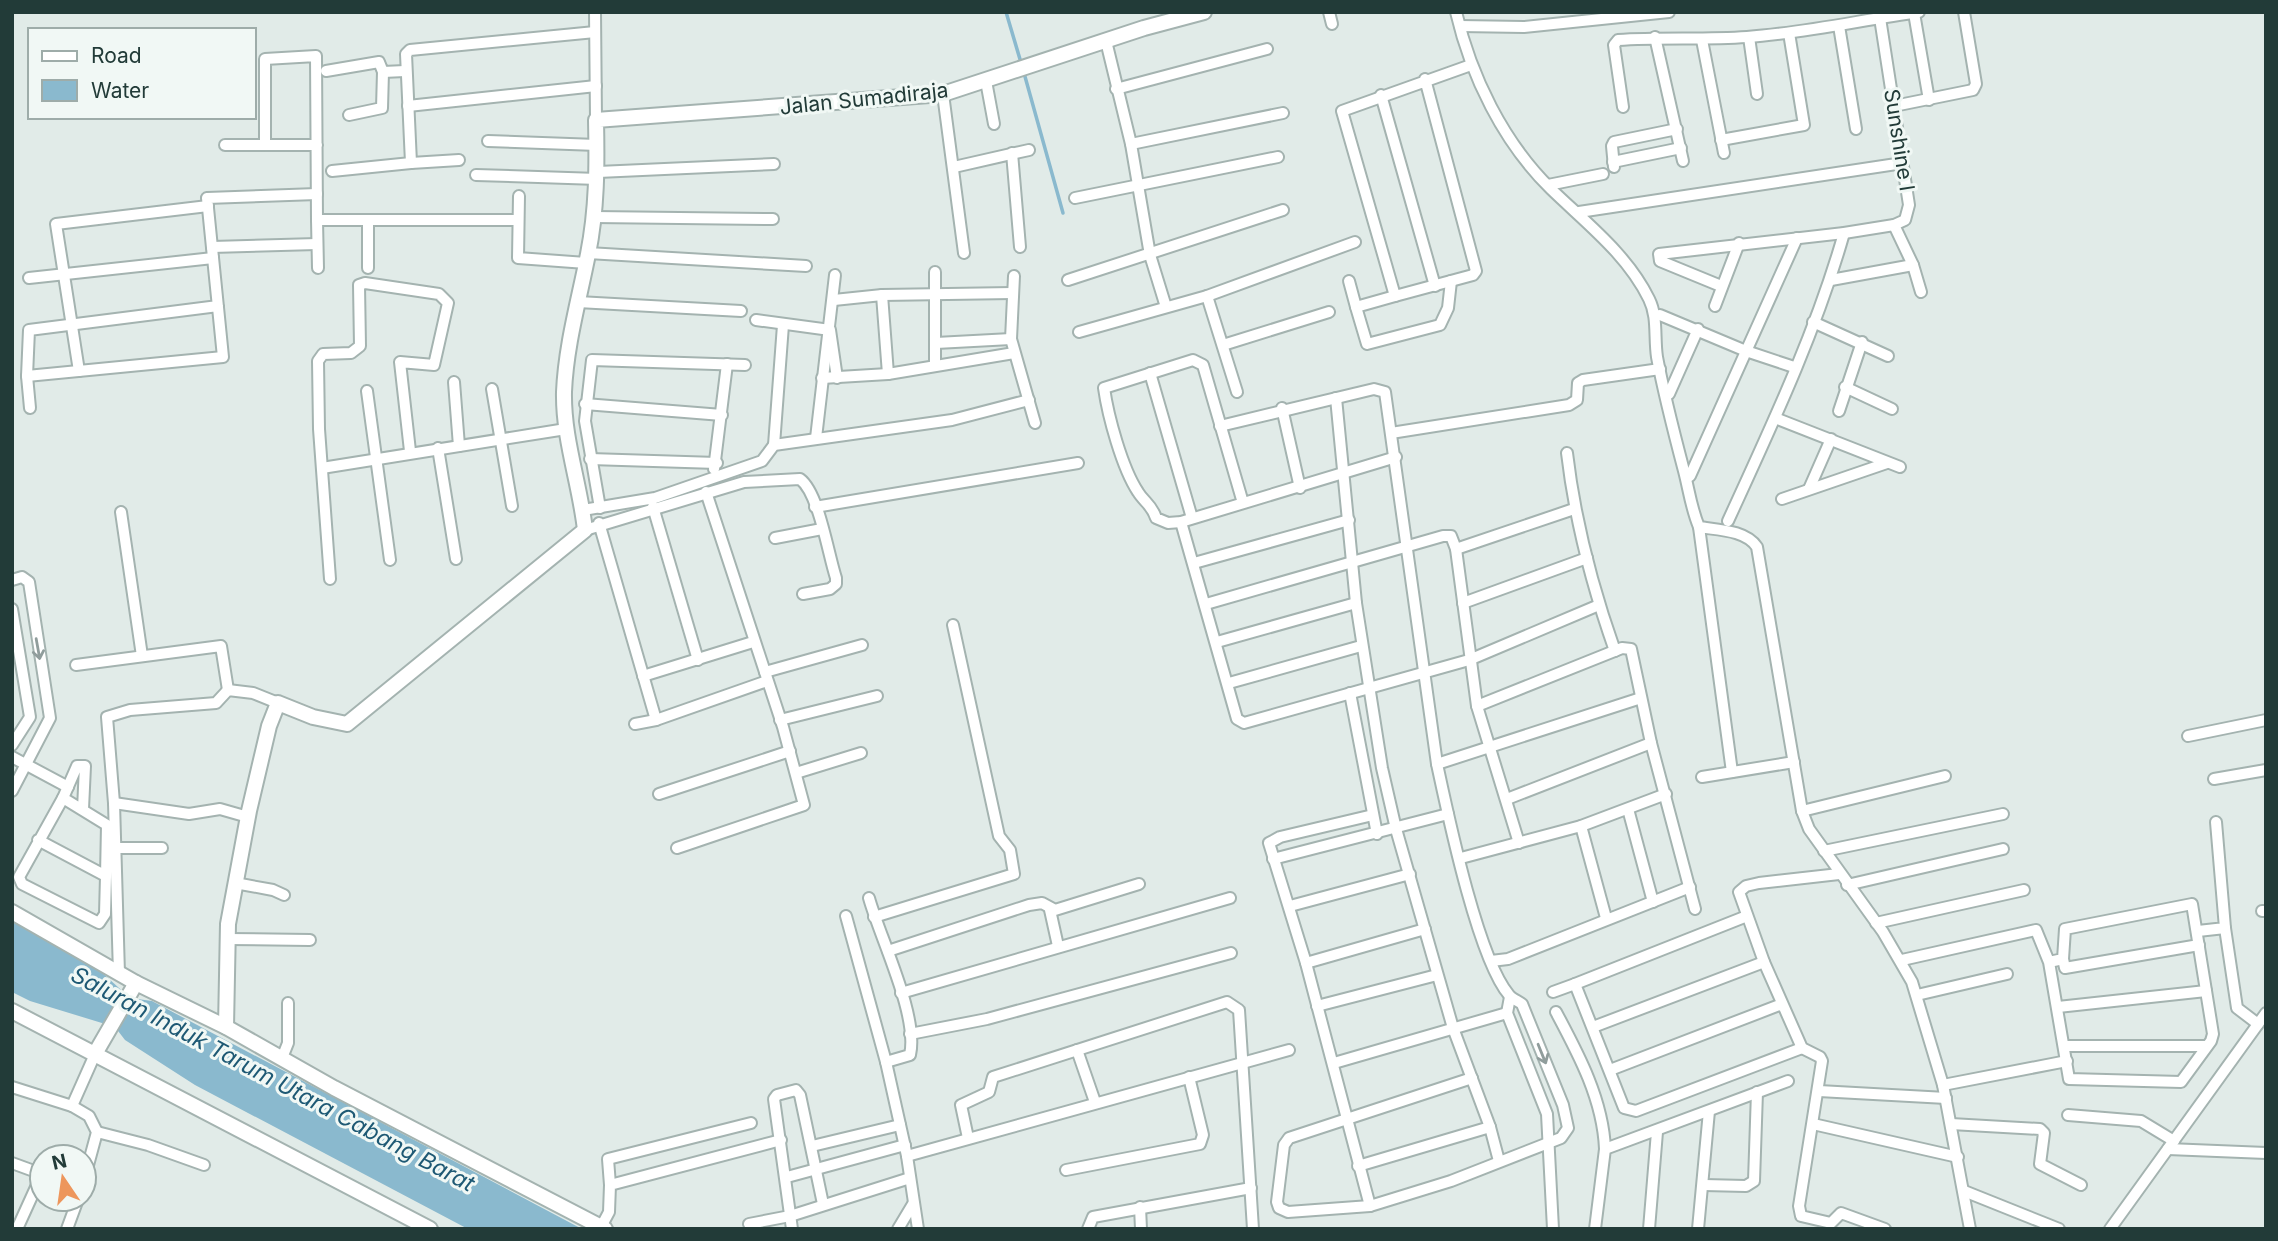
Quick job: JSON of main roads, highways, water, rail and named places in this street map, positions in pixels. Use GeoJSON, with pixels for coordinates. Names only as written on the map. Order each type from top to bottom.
{"type":"FeatureCollection","features":[{"type":"Feature","properties":{"kind":"water","name":"Saluran Induk Tarum Utara Cabang Barat"},"geometry":{"type":"Polygon","coordinates":[[[12,919],[97,968],[130,998],[152,1001],[582,1229],[468,1229],[195,1085],[125,1040],[115,1027],[30,1001],[12,992],[12,919]]]}},
{"type":"Feature","properties":{"kind":"waterway"},"geometry":{"type":"LineString","coordinates":[[1006,12],[1022,66]]}},
{"type":"Feature","properties":{"kind":"waterway"},"geometry":{"type":"LineString","coordinates":[[1024,73],[1063,213]]}}]}
